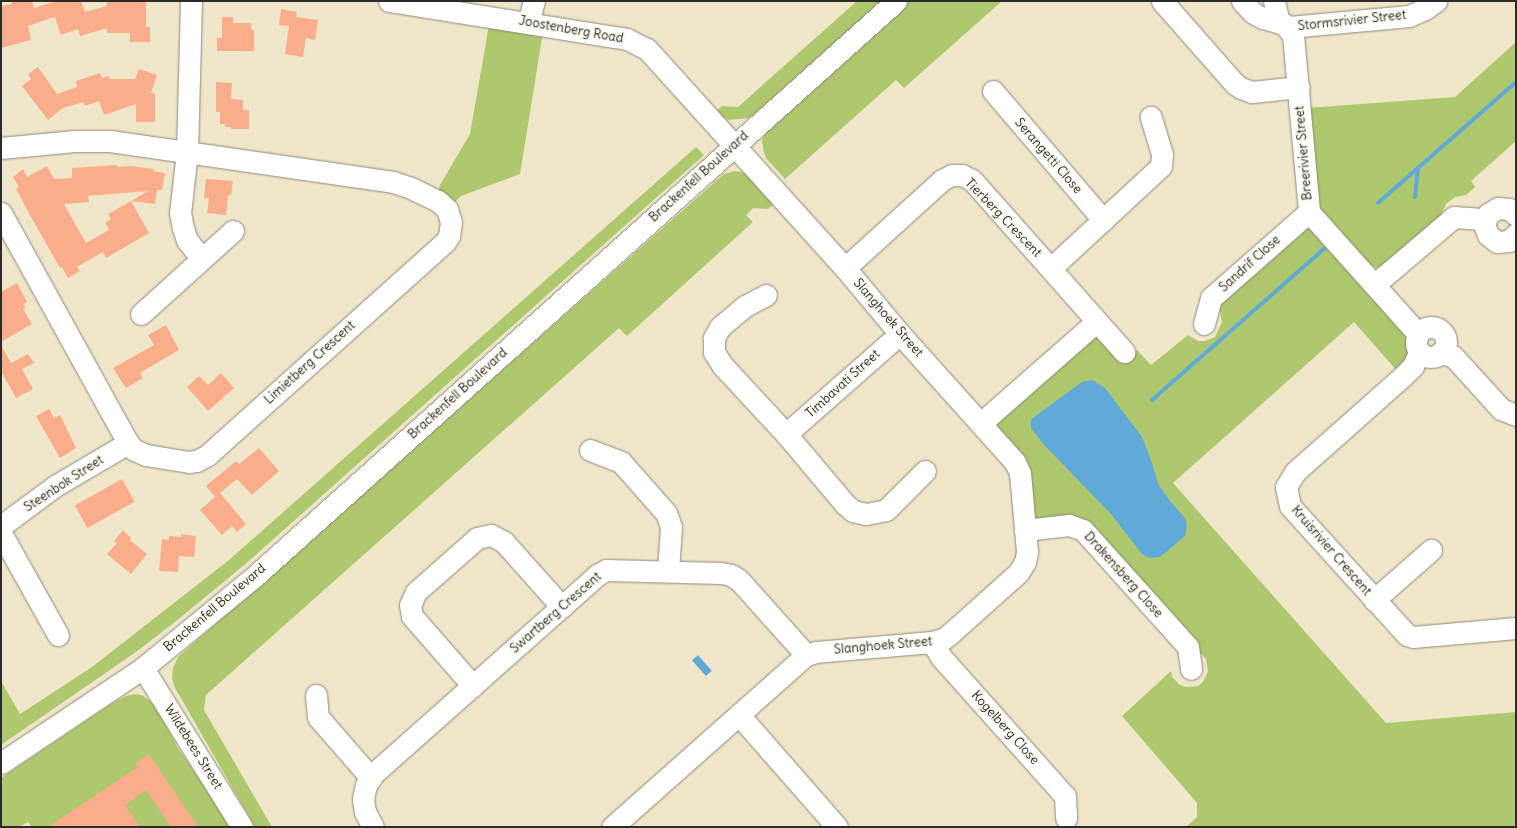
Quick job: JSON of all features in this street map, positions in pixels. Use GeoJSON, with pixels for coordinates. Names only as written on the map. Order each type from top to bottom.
{"type":"FeatureCollection","features":[{"type":"Feature","properties":{"kind":"street"},"geometry":{"type":"LineString","coordinates":[[191,1],[187,152],[180,213],[182,228],[187,240],[202,259]]}},
{"type":"Feature","properties":{"kind":"street","name":"Joostenberg Road"},"geometry":{"type":"LineString","coordinates":[[389,1],[615,37],[638,44],[656,56],[734,145],[801,218]]}},
{"type":"Feature","properties":{"kind":"street"},"geometry":{"type":"LineString","coordinates":[[528,23],[534,1]]}},
{"type":"Feature","properties":{"kind":"street","name":"Brackenfell Boulevard"},"geometry":{"type":"LineString","coordinates":[[1,763],[143,668],[254,576],[896,1]]}},
{"type":"Feature","properties":{"kind":"street"},"geometry":{"type":"LineString","coordinates":[[1162,1],[1240,88],[1252,92],[1299,87]]}},
{"type":"Feature","properties":{"kind":"street"},"geometry":{"type":"LineString","coordinates":[[1242,1],[1258,15],[1284,25]]}},
{"type":"Feature","properties":{"kind":"street","name":"Breerivier Street"},"geometry":{"type":"LineString","coordinates":[[1274,1],[1284,25],[1294,40],[1309,212],[1374,285],[1419,343]]}},
{"type":"Feature","properties":{"kind":"street","name":"Stormsrivier Street"},"geometry":{"type":"LineString","coordinates":[[1284,25],[1408,16],[1424,9],[1436,1]]}},
{"type":"Feature","properties":{"kind":"street","name":"Serangetti Close"},"geometry":{"type":"LineString","coordinates":[[992,91],[1103,220]]}},
{"type":"Feature","properties":{"kind":"street"},"geometry":{"type":"LineString","coordinates":[[1051,268],[1160,166],[1162,154],[1151,117]]}},
{"type":"Feature","properties":{"kind":"street","name":"Limietberg Crescent"},"geometry":{"type":"LineString","coordinates":[[1,148],[94,140],[187,152],[400,184],[416,190],[442,204],[450,215],[451,230],[445,242],[202,458],[189,462],[146,455],[134,450],[128,444],[1,213]]}},
{"type":"Feature","properties":{"kind":"street","name":"Tierberg Crescent"},"geometry":{"type":"LineString","coordinates":[[845,268],[942,180],[952,175],[957,175],[972,180],[1124,352]]}},
{"type":"Feature","properties":{"kind":"street"},"geometry":{"type":"LineString","coordinates":[[1515,212],[1509,209],[1498,208],[1492,210],[1486,219],[1485,230],[1492,239],[1503,242],[1509,241],[1515,237]]}},
{"type":"Feature","properties":{"kind":"street","name":"Sandrif Close"},"geometry":{"type":"LineString","coordinates":[[1204,324],[1212,298],[1309,212]]}},
{"type":"Feature","properties":{"kind":"street"},"geometry":{"type":"LineString","coordinates":[[1374,285],[1454,217],[1486,219]]}},
{"type":"Feature","properties":{"kind":"street","name":"Slanghoek Street"},"geometry":{"type":"LineString","coordinates":[[801,218],[900,334],[981,423],[1019,468],[1027,557],[1022,568],[943,639],[932,642],[816,652],[806,655]]}},
{"type":"Feature","properties":{"kind":"street"},"geometry":{"type":"LineString","coordinates":[[141,314],[233,231]]}},
{"type":"Feature","properties":{"kind":"street"},"geometry":{"type":"LineString","coordinates":[[766,296],[745,306],[720,327],[713,345],[717,359],[786,434],[845,504],[859,513],[866,514],[886,510],[925,471]]}},
{"type":"Feature","properties":{"kind":"street"},"geometry":{"type":"LineString","coordinates":[[981,423],[1097,321]]}},
{"type":"Feature","properties":{"kind":"street","name":"Timbavati Street"},"geometry":{"type":"LineString","coordinates":[[786,434],[900,334]]}},
{"type":"Feature","properties":{"kind":"street"},"geometry":{"type":"LineString","coordinates":[[1419,343],[1423,355],[1432,357],[1440,353],[1453,356],[1501,409],[1516,415]]}},
{"type":"Feature","properties":{"kind":"street","name":"Kruisrivier Crescent"},"geometry":{"type":"LineString","coordinates":[[1419,343],[1413,366],[1295,472],[1286,487],[1290,506],[1407,635],[1413,637],[1516,628]]}},
{"type":"Feature","properties":{"kind":"street","name":"Steenbok Street"},"geometry":{"type":"LineString","coordinates":[[1,526],[55,486],[128,444]]}},
{"type":"Feature","properties":{"kind":"street"},"geometry":{"type":"LineString","coordinates":[[590,450],[621,462],[666,513],[671,527],[668,571]]}},
{"type":"Feature","properties":{"kind":"street","name":"Drakensberg Close"},"geometry":{"type":"LineString","coordinates":[[1025,530],[1069,525],[1083,530],[1188,647],[1190,669]]}},
{"type":"Feature","properties":{"kind":"street"},"geometry":{"type":"LineString","coordinates":[[1,534],[58,635]]}},
{"type":"Feature","properties":{"kind":"street"},"geometry":{"type":"LineString","coordinates":[[473,686],[412,616],[410,605],[413,595],[476,538],[491,535],[504,542],[562,607]]}},
{"type":"Feature","properties":{"kind":"street"},"geometry":{"type":"LineString","coordinates":[[1374,600],[1431,550]]}},
{"type":"Feature","properties":{"kind":"street","name":"Swartberg Crescent"},"geometry":{"type":"LineString","coordinates":[[373,827],[365,812],[364,806],[364,793],[371,778],[598,575],[606,570],[721,573],[735,578],[806,655]]}},
{"type":"Feature","properties":{"kind":"street","name":"Kogelberg Close"},"geometry":{"type":"LineString","coordinates":[[932,642],[941,657],[1065,796],[1066,818]]}},
{"type":"Feature","properties":{"kind":"street"},"geometry":{"type":"LineString","coordinates":[[612,827],[806,655]]}},
{"type":"Feature","properties":{"kind":"street","name":"Wildebees Street"},"geometry":{"type":"LineString","coordinates":[[143,668],[242,827]]}},
{"type":"Feature","properties":{"kind":"street"},"geometry":{"type":"LineString","coordinates":[[316,696],[318,717],[371,778]]}},
{"type":"Feature","properties":{"kind":"street"},"geometry":{"type":"LineString","coordinates":[[739,715],[837,827]]}},
{"type":"Feature","properties":{"kind":"green space"},"geometry":{"type":"Polygon","coordinates":[[[857,1],[885,1],[750,118],[729,120],[714,113],[722,106],[738,107],[857,1]]]}},
{"type":"Feature","properties":{"kind":"green space"},"geometry":{"type":"Polygon","coordinates":[[[909,1],[1002,1],[904,88],[896,80],[785,179],[766,158],[764,153],[762,141],[766,130],[909,1]]]}},
{"type":"Feature","properties":{"kind":"green space"},"geometry":{"type":"Polygon","coordinates":[[[489,25],[543,32],[520,174],[461,196],[454,203],[438,192],[440,185],[470,134],[489,25]]]}},
{"type":"Feature","properties":{"kind":"green space"},"geometry":{"type":"Polygon","coordinates":[[[1516,42],[1516,141],[1471,181],[1475,187],[1466,195],[1455,197],[1446,204],[1439,220],[1378,268],[1370,266],[1319,212],[1307,108],[1455,97],[1516,42]]]}},
{"type":"Feature","properties":{"kind":"green space"},"geometry":{"type":"Polygon","coordinates":[[[696,147],[704,155],[249,561],[136,652],[1,745],[1,681],[20,714],[92,667],[229,560],[696,147]]]}},
{"type":"Feature","properties":{"kind":"green space"},"geometry":{"type":"Polygon","coordinates":[[[735,171],[746,173],[776,202],[768,209],[753,208],[746,215],[753,222],[627,336],[619,328],[206,695],[204,710],[272,827],[255,827],[175,688],[172,679],[173,668],[178,657],[724,174],[735,171]]]}},
{"type":"Feature","properties":{"kind":"green space"},"geometry":{"type":"Polygon","coordinates":[[[1305,228],[1311,229],[1408,334],[1410,352],[1398,372],[1354,322],[1173,483],[1386,723],[1516,712],[1516,827],[1186,827],[1197,817],[1197,803],[1122,716],[1171,671],[1172,677],[1180,685],[1186,687],[1198,686],[1203,682],[1208,671],[1206,659],[1087,525],[1038,519],[1035,517],[998,428],[998,420],[1091,337],[1101,338],[1124,361],[1137,350],[1151,365],[1188,335],[1198,341],[1205,341],[1215,337],[1222,322],[1219,305],[1305,228]]]}},
{"type":"Feature","properties":{"kind":"green space"},"geometry":{"type":"Polygon","coordinates":[[[134,694],[142,695],[155,705],[178,748],[233,827],[32,827],[28,822],[19,827],[1,827],[1,778],[114,702],[134,694]]]}},
{"type":"Feature","properties":{"kind":"water"},"geometry":{"type":"Polygon","coordinates":[[[1092,380],[1105,388],[1142,437],[1158,484],[1185,518],[1187,526],[1185,536],[1160,557],[1149,558],[1142,554],[1111,514],[1045,446],[1031,428],[1031,420],[1038,414],[1082,382],[1092,380]]]}},
{"type":"Feature","properties":{"kind":"water"},"geometry":{"type":"Polygon","coordinates":[[[698,655],[712,671],[706,676],[692,660],[698,655]]]}},
{"type":"Feature","properties":{"kind":"building"},"geometry":{"type":"Polygon","coordinates":[[[11,1],[32,1],[34,8],[56,1],[81,1],[85,12],[107,6],[107,2],[146,1],[146,27],[150,27],[150,42],[130,42],[130,33],[107,33],[107,28],[80,36],[78,29],[61,35],[55,17],[28,26],[31,40],[1,48],[1,6],[12,4],[11,1]]]}},
{"type":"Feature","properties":{"kind":"building"},"geometry":{"type":"Polygon","coordinates":[[[281,9],[297,12],[296,17],[318,20],[315,40],[306,38],[303,57],[285,54],[289,26],[279,25],[281,9]]]}},
{"type":"Feature","properties":{"kind":"building"},"geometry":{"type":"Polygon","coordinates":[[[222,17],[233,17],[233,23],[251,23],[251,29],[254,30],[254,51],[217,51],[217,38],[222,38],[222,17]]]}},
{"type":"Feature","properties":{"kind":"building"},"geometry":{"type":"Polygon","coordinates":[[[38,67],[57,94],[77,87],[76,81],[100,73],[102,78],[109,76],[110,79],[135,79],[139,69],[157,75],[151,93],[155,93],[155,122],[136,122],[136,104],[104,115],[99,101],[85,106],[83,102],[63,108],[48,120],[22,86],[31,79],[28,74],[38,67]]]}},
{"type":"Feature","properties":{"kind":"building"},"geometry":{"type":"Polygon","coordinates":[[[216,82],[232,83],[231,99],[243,100],[243,110],[249,110],[249,129],[231,129],[231,127],[225,127],[225,124],[220,124],[220,112],[216,112],[216,82]]]}},
{"type":"Feature","properties":{"kind":"building"},"geometry":{"type":"Polygon","coordinates":[[[117,165],[117,167],[131,166],[154,169],[153,171],[165,173],[162,190],[157,190],[155,204],[131,201],[149,233],[106,258],[103,252],[77,267],[80,271],[68,278],[62,267],[60,268],[30,215],[16,189],[19,187],[13,177],[23,169],[27,177],[47,166],[54,179],[72,178],[72,168],[117,165]],[[148,191],[88,196],[89,202],[64,204],[86,243],[109,230],[105,223],[111,219],[108,214],[148,191]]]}},
{"type":"Feature","properties":{"kind":"building"},"geometry":{"type":"Polygon","coordinates":[[[206,179],[233,181],[231,195],[228,195],[226,215],[207,213],[209,198],[204,198],[206,179]]]}},
{"type":"Feature","properties":{"kind":"building"},"geometry":{"type":"Polygon","coordinates":[[[17,283],[27,302],[23,304],[26,308],[23,309],[32,324],[1,342],[1,292],[17,283]]]}},
{"type":"Feature","properties":{"kind":"building"},"geometry":{"type":"Polygon","coordinates":[[[166,325],[179,350],[140,373],[143,378],[126,388],[113,368],[154,345],[148,335],[166,325]]]}},
{"type":"Feature","properties":{"kind":"building"},"geometry":{"type":"Polygon","coordinates":[[[1,345],[11,363],[28,354],[34,363],[22,369],[33,389],[16,398],[1,371],[1,345]]]}},
{"type":"Feature","properties":{"kind":"building"},"geometry":{"type":"Polygon","coordinates":[[[221,373],[234,388],[208,411],[187,387],[199,376],[208,385],[221,373]]]}},
{"type":"Feature","properties":{"kind":"building"},"geometry":{"type":"Polygon","coordinates":[[[49,409],[54,418],[60,415],[76,448],[60,458],[36,416],[49,409]]]}},
{"type":"Feature","properties":{"kind":"building"},"geometry":{"type":"Polygon","coordinates":[[[259,448],[279,471],[252,495],[237,479],[220,493],[246,524],[237,532],[232,526],[222,535],[200,510],[215,497],[206,486],[236,461],[239,464],[259,448]]]}},
{"type":"Feature","properties":{"kind":"building"},"geometry":{"type":"Polygon","coordinates":[[[122,479],[135,502],[87,528],[75,505],[122,479]]]}},
{"type":"Feature","properties":{"kind":"building"},"geometry":{"type":"Polygon","coordinates":[[[123,530],[131,538],[130,540],[147,554],[131,574],[107,554],[117,543],[114,541],[123,530]]]}},
{"type":"Feature","properties":{"kind":"building"},"geometry":{"type":"Polygon","coordinates":[[[181,534],[196,536],[194,557],[179,556],[178,572],[159,571],[162,539],[169,540],[169,536],[181,537],[181,534]]]}},
{"type":"Feature","properties":{"kind":"building"},"geometry":{"type":"Polygon","coordinates":[[[149,754],[198,827],[171,827],[146,790],[125,805],[140,827],[48,827],[138,767],[135,763],[149,754]]]}},
{"type":"Feature","properties":{"kind":"waterway"},"geometry":{"type":"LineString","coordinates":[[1378,203],[1515,83]]}},
{"type":"Feature","properties":{"kind":"waterway"},"geometry":{"type":"LineString","coordinates":[[1415,197],[1418,168]]}},
{"type":"Feature","properties":{"kind":"waterway"},"geometry":{"type":"LineString","coordinates":[[1152,400],[1324,249]]}}]}
